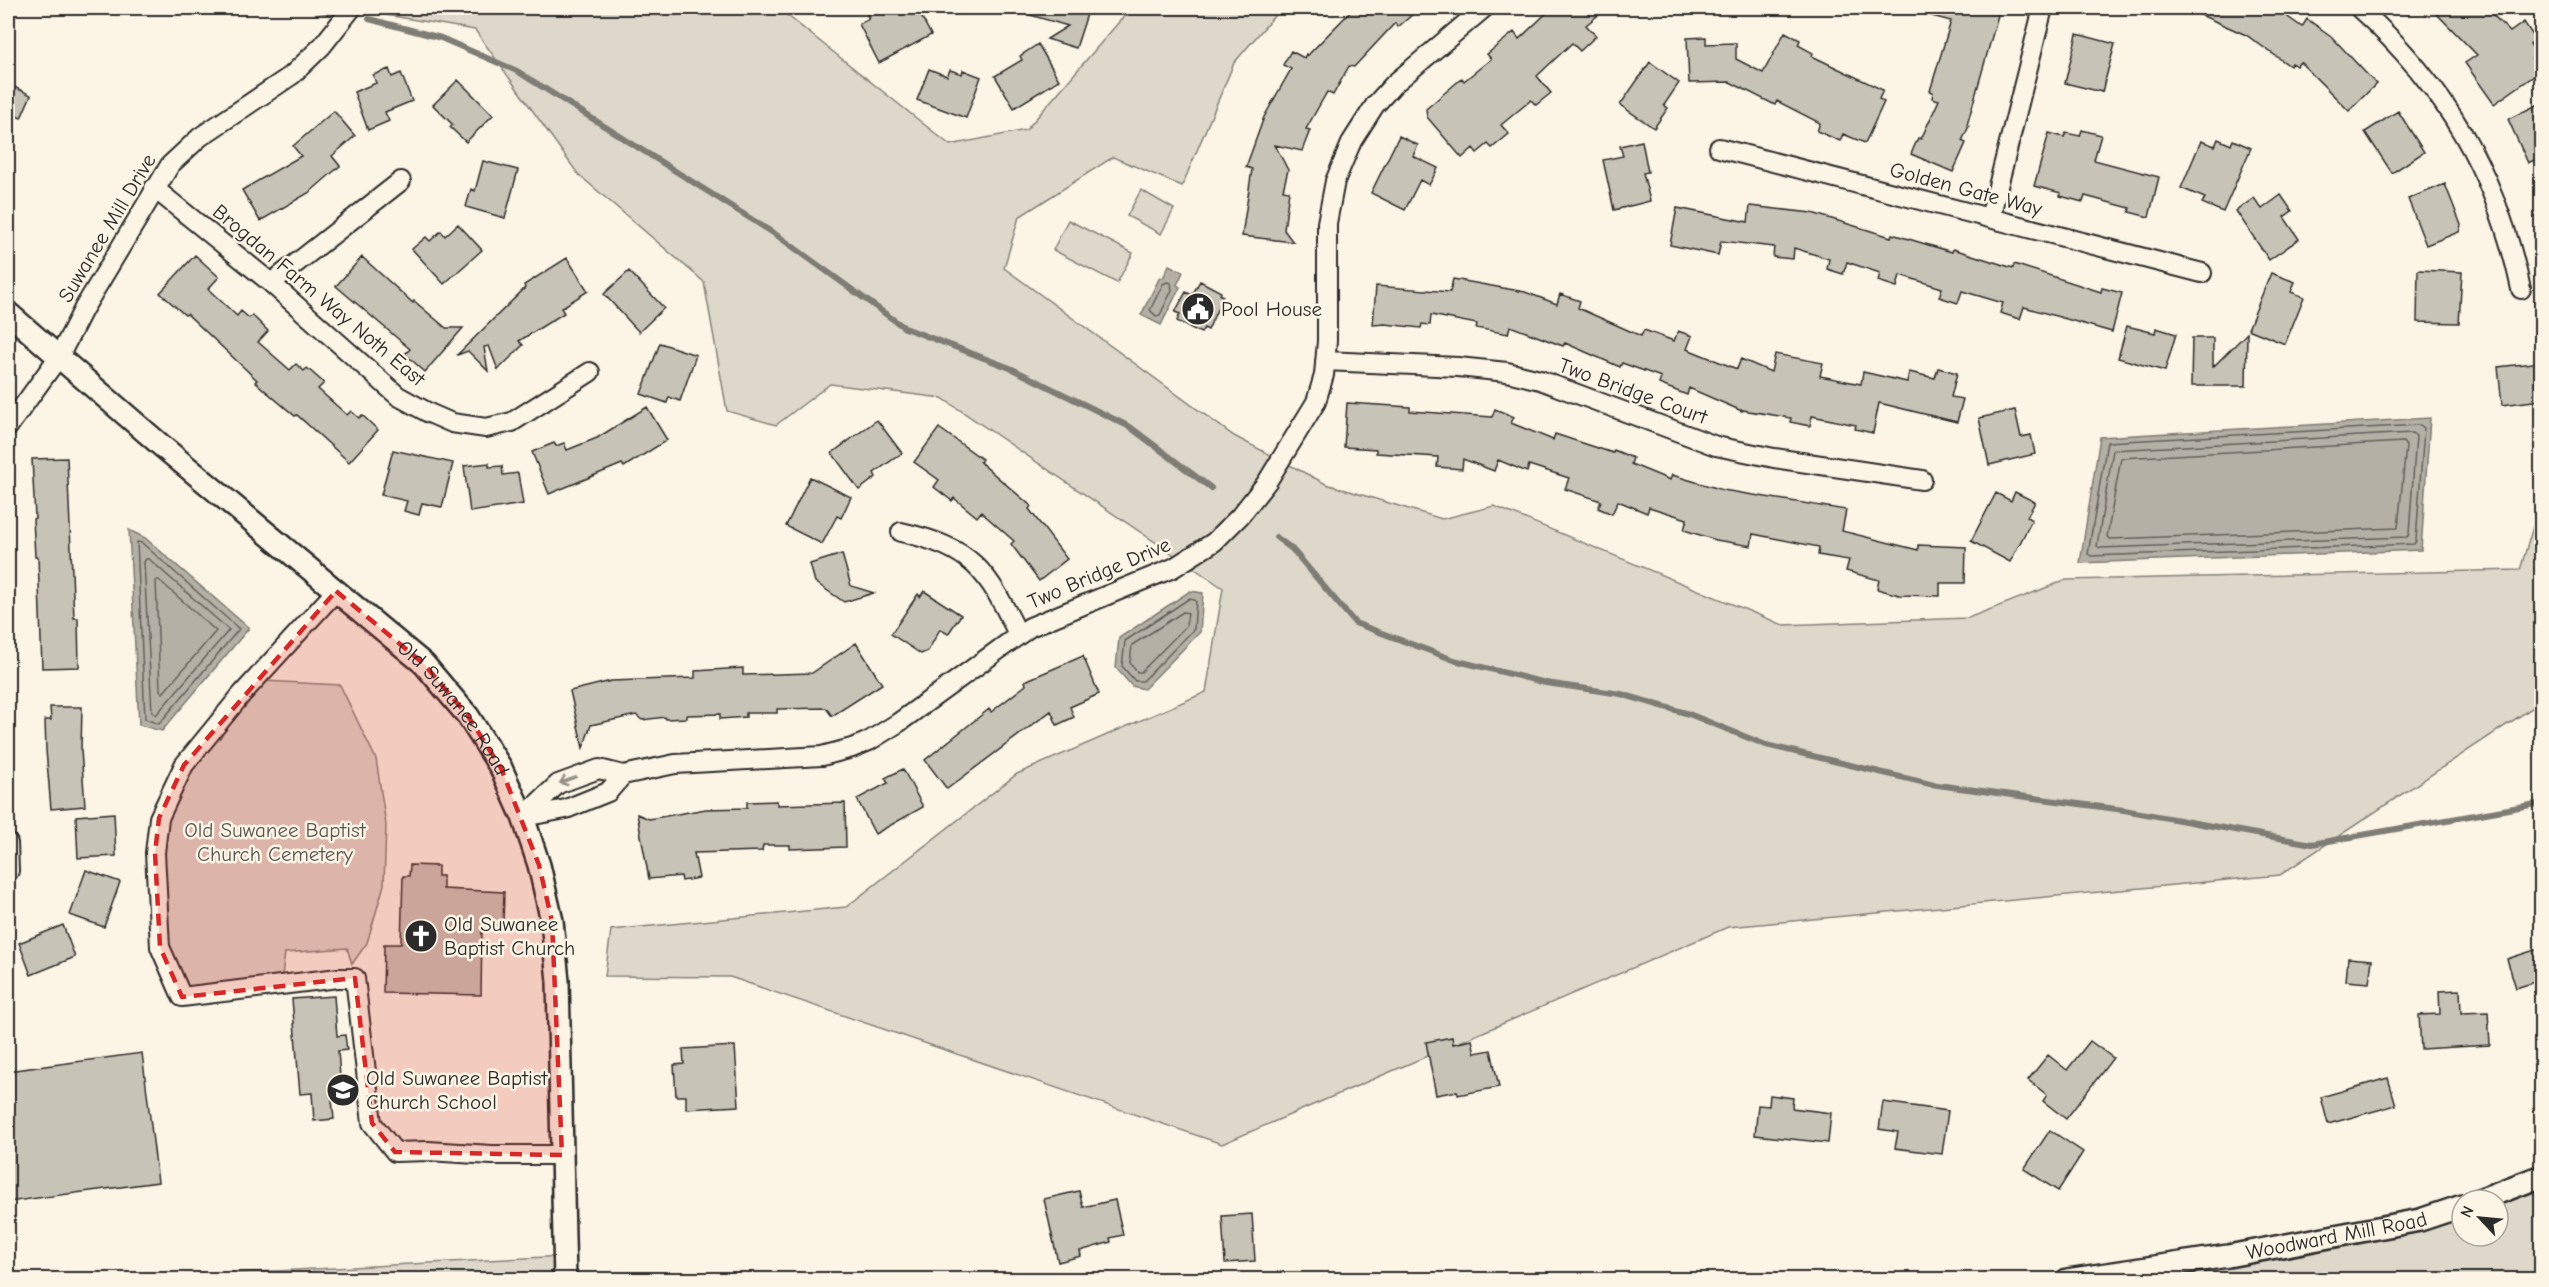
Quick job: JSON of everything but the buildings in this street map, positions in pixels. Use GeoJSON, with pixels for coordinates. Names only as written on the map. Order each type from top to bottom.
{"type":"FeatureCollection","features":[{"type":"Feature","properties":{"kind":"street","name":"Suwanee Mill Drive"},"geometry":{"type":"LineString","coordinates":[[8,427],[60,356],[84,308],[154,188],[170,165],[189,146],[277,86],[307,62],[334,33],[352,8]]}},
{"type":"Feature","properties":{"kind":"street","name":"Two Bridge Drive"},"geometry":{"type":"LineString","coordinates":[[523,817],[558,784],[599,769],[623,775],[659,766],[822,756],[852,748],[869,741],[898,723],[1018,634],[1044,620],[1167,571],[1214,542],[1252,502],[1309,417],[1316,402],[1325,361],[1327,223],[1333,188],[1345,154],[1358,129],[1389,89],[1484,8]]}},
{"type":"Feature","properties":{"kind":"street"},"geometry":{"type":"LineString","coordinates":[[1990,218],[2043,8]]}},
{"type":"Feature","properties":{"kind":"street"},"geometry":{"type":"LineString","coordinates":[[2359,8],[2405,52],[2427,78],[2464,133],[2493,193],[2514,257],[2521,290]]}},
{"type":"Feature","properties":{"kind":"street","name":"Golden Gate Way"},"geometry":{"type":"LineString","coordinates":[[1719,148],[2202,273]]}},
{"type":"Feature","properties":{"kind":"street"},"geometry":{"type":"LineString","coordinates":[[271,283],[401,181]]}},
{"type":"Feature","properties":{"kind":"street","name":"Brogdan Farm Way Noth East"},"geometry":{"type":"LineString","coordinates":[[154,188],[271,283],[398,396],[452,423],[486,428],[512,422],[590,372]]}},
{"type":"Feature","properties":{"kind":"street","name":"Old Suwanee Road"},"geometry":{"type":"LineString","coordinates":[[8,313],[163,447],[424,664],[468,717],[501,768],[523,817],[539,865],[552,921],[558,981],[565,1280]]}},
{"type":"Feature","properties":{"kind":"street","name":"Two Bridge Court"},"geometry":{"type":"LineString","coordinates":[[1325,361],[1458,367],[1507,372],[1540,380],[1716,446],[1774,458],[1923,480]]}},
{"type":"Feature","properties":{"kind":"street"},"geometry":{"type":"LineString","coordinates":[[901,532],[948,545],[974,562],[998,595],[1018,634]]}},
{"type":"Feature","properties":{"kind":"street"},"geometry":{"type":"LineString","coordinates":[[336,591],[242,694],[184,765],[159,818],[155,854],[160,947],[182,997],[338,978],[355,978],[372,1123],[395,1152],[562,1155]]}},
{"type":"Feature","properties":{"kind":"street","name":"Two Bridge Drive"},"geometry":{"type":"LineString","coordinates":[[523,817],[566,809],[608,792],[623,775]]}},
{"type":"Feature","properties":{"kind":"street"},"geometry":{"type":"LineString","coordinates":[[8,843],[9,871]]}},
{"type":"Feature","properties":{"kind":"street"},"geometry":{"type":"LineString","coordinates":[[2510,1188],[2541,1176]]}},
{"type":"Feature","properties":{"kind":"street","name":"Woodward Mill Road"},"geometry":{"type":"LineString","coordinates":[[2067,1280],[2228,1256],[2409,1222],[2450,1210]]}},
{"type":"Feature","properties":{"kind":"highlighted area"},"geometry":{"type":"Polygon","coordinates":[[[336,591],[424,664],[468,716],[501,768],[539,865],[552,921],[562,1155],[395,1152],[372,1123],[355,978],[182,997],[160,947],[155,853],[159,818],[184,765],[336,591]]]}},
{"type":"Feature","properties":{"kind":"green space"},"geometry":{"type":"Polygon","coordinates":[[[390,8],[778,8],[950,145],[1026,130],[1131,8],[1281,8],[1234,63],[1182,186],[1113,157],[1019,217],[1004,268],[1234,436],[1326,484],[1442,519],[1494,506],[1783,625],[1968,618],[2066,580],[2520,570],[2541,500],[2541,702],[2280,875],[1728,927],[1222,1144],[730,977],[605,976],[611,930],[846,907],[1017,774],[1206,692],[1223,588],[942,398],[830,384],[776,425],[727,411],[704,282],[578,174],[475,30],[386,15],[390,8]]]}},
{"type":"Feature","properties":{"kind":"green space"},"geometry":{"type":"Polygon","coordinates":[[[1141,190],[1174,209],[1161,234],[1127,216],[1141,190]]]}},
{"type":"Feature","properties":{"kind":"green space"},"geometry":{"type":"Polygon","coordinates":[[[1068,220],[1133,253],[1117,283],[1053,250],[1068,220]]]}},
{"type":"Feature","properties":{"kind":"green space","name":"Old Suwanee Baptist Church Cemetery"},"geometry":{"type":"Polygon","coordinates":[[[263,681],[340,685],[376,759],[386,825],[384,885],[367,943],[352,964],[347,948],[285,953],[282,975],[191,990],[184,987],[166,942],[164,831],[170,807],[184,775],[263,681]]]}},
{"type":"Feature","properties":{"kind":"green space"},"geometry":{"type":"Polygon","coordinates":[[[2541,1184],[2541,1279],[2137,1280],[2395,1236],[2450,1218],[2450,1248],[2510,1248],[2510,1197],[2541,1184]]]}},
{"type":"Feature","properties":{"kind":"green space"},"geometry":{"type":"Polygon","coordinates":[[[565,1256],[567,1280],[100,1280],[565,1256]]]}},
{"type":"Feature","properties":{"kind":"water"},"geometry":{"type":"Polygon","coordinates":[[[1169,265],[1183,272],[1177,285],[1180,287],[1161,325],[1141,315],[1160,277],[1163,278],[1169,265]]]}},
{"type":"Feature","properties":{"kind":"water"},"geometry":{"type":"Polygon","coordinates":[[[2430,418],[2421,550],[2080,563],[2100,437],[2430,418]]]}},
{"type":"Feature","properties":{"kind":"water"},"geometry":{"type":"Polygon","coordinates":[[[129,530],[145,538],[249,628],[162,731],[139,725],[129,530]]]}},
{"type":"Feature","properties":{"kind":"water"},"geometry":{"type":"Polygon","coordinates":[[[1190,591],[1203,593],[1200,632],[1144,689],[1132,686],[1116,668],[1119,638],[1190,591]]]}},
{"type":"Feature","properties":{"kind":"waterway"},"geometry":{"type":"LineString","coordinates":[[309,8],[325,11]]}},
{"type":"Feature","properties":{"kind":"waterway"},"geometry":{"type":"LineString","coordinates":[[369,19],[441,38],[517,71],[778,236],[905,328],[1010,368],[1130,427],[1211,488]]}},
{"type":"Feature","properties":{"kind":"waterway"},"geometry":{"type":"LineString","coordinates":[[1276,537],[1292,549],[1355,623],[1454,660],[1546,683],[1621,694],[1689,714],[1766,745],[1930,784],[2124,810],[2312,844],[2542,803]]}},
{"type":"Feature","properties":{"kind":"place","name":"Pool House"},"geometry":{"type":"Point","coordinates":[1198,309]}},
{"type":"Feature","properties":{"kind":"place","name":"Old Suwanee Baptist Church"},"geometry":{"type":"Point","coordinates":[421,936]}},
{"type":"Feature","properties":{"kind":"place","name":"Old Suwanee Baptist Church School"},"geometry":{"type":"Point","coordinates":[343,1090]}}]}
